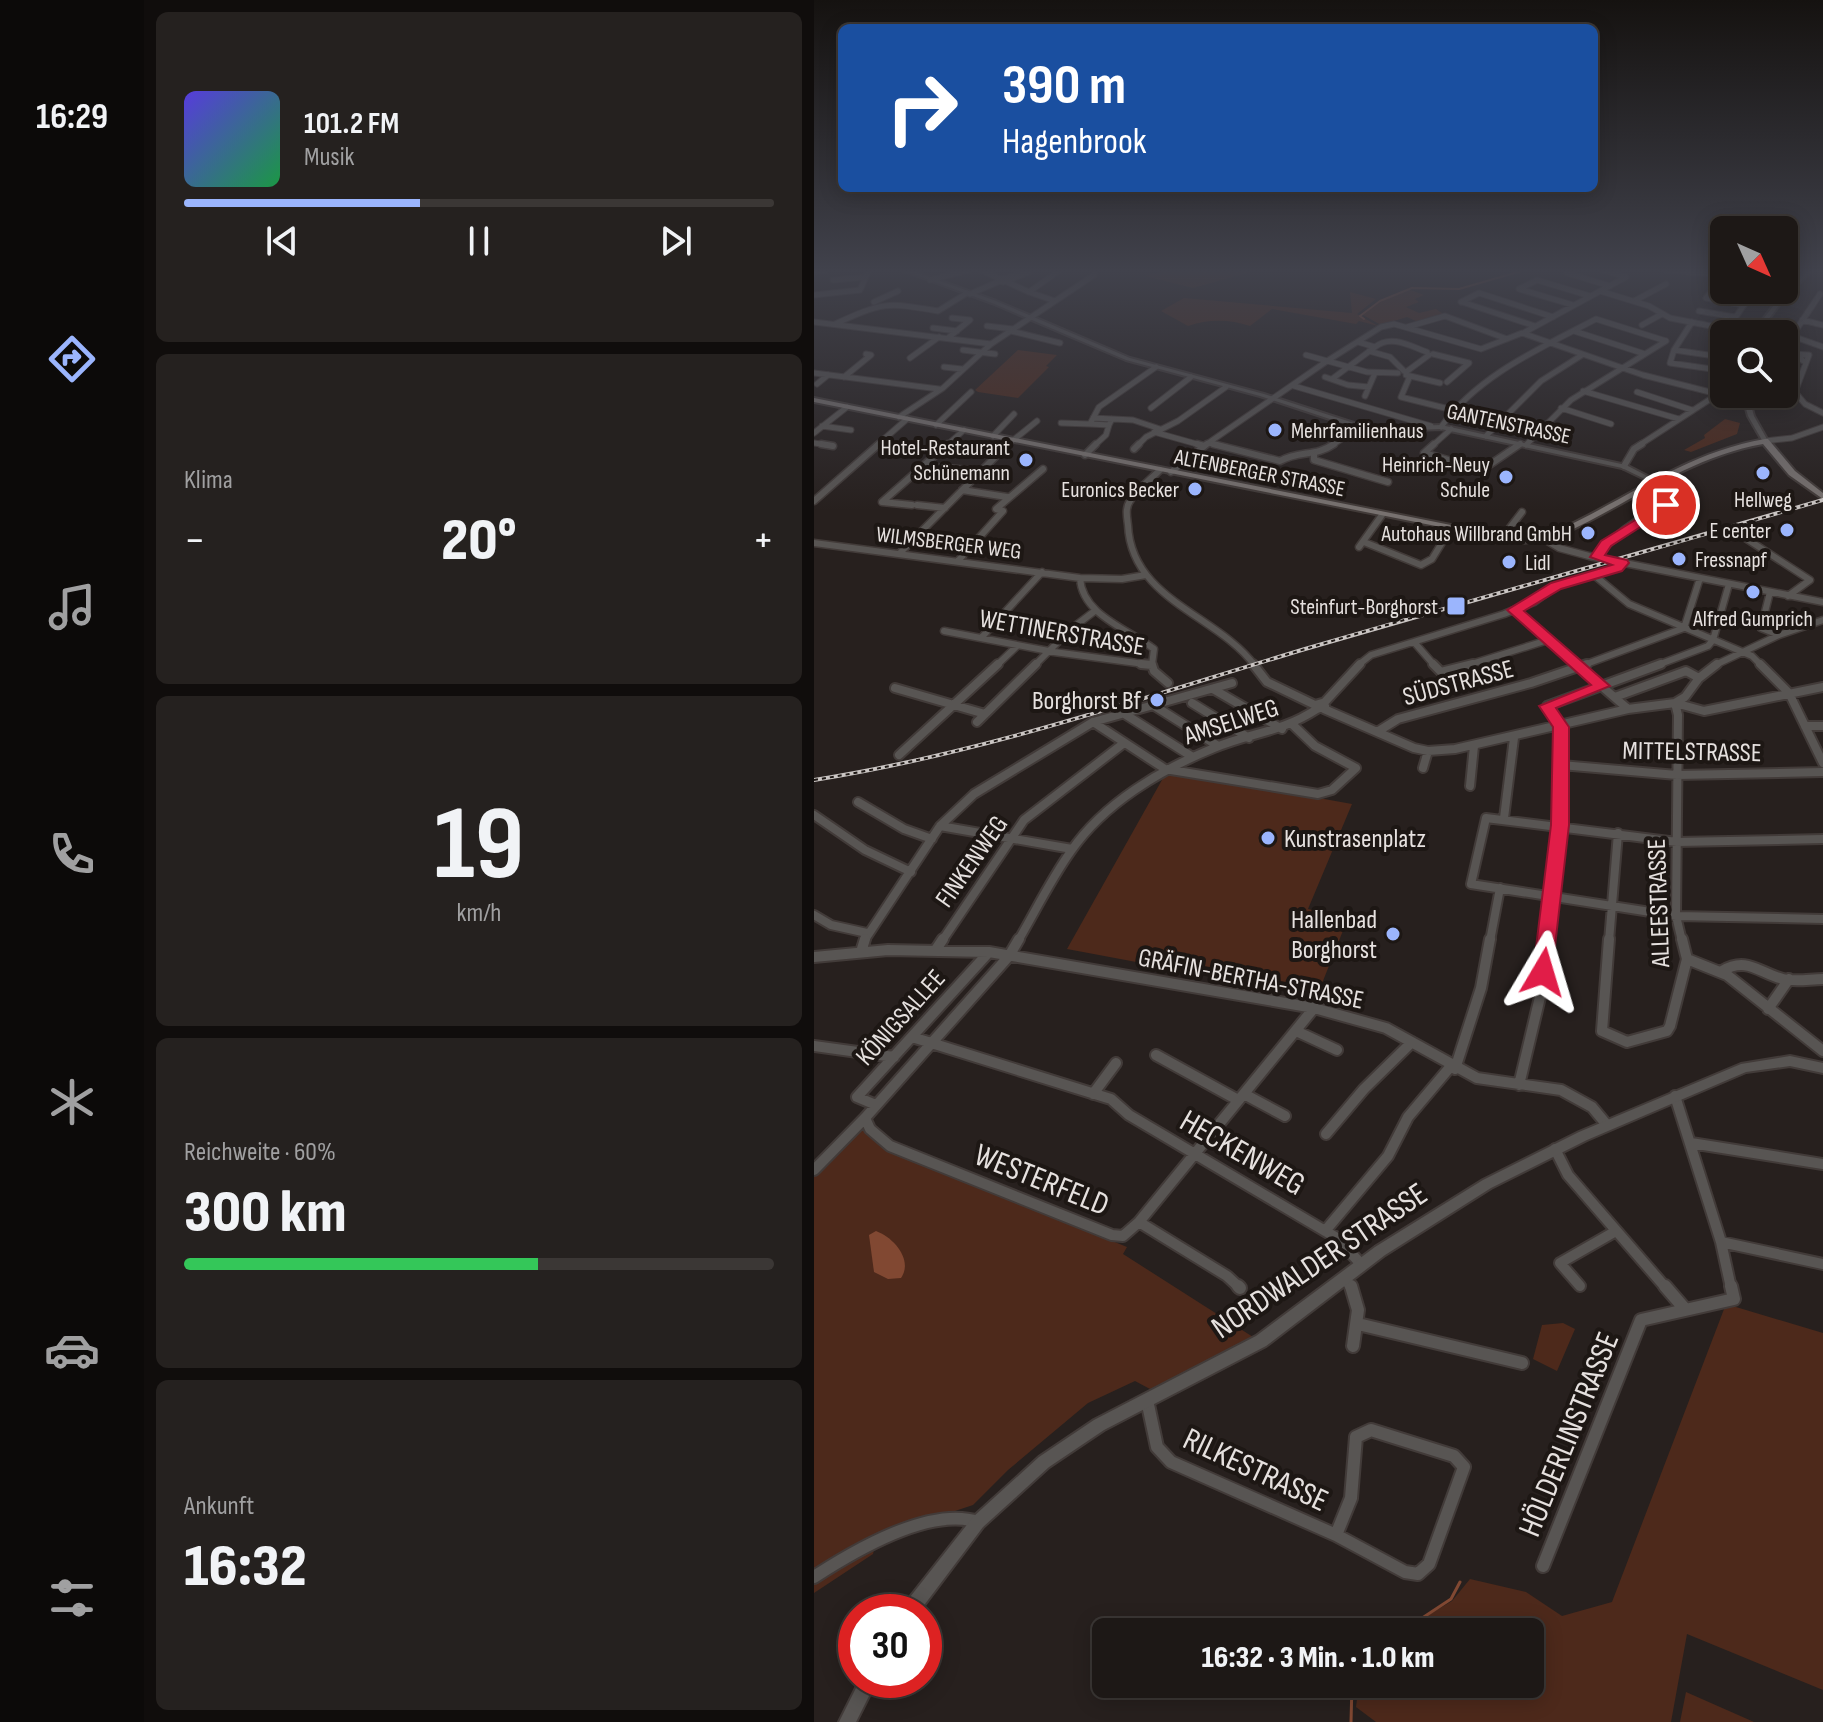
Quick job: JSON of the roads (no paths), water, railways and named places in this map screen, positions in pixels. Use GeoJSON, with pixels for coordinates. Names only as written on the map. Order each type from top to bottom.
{"type":"FeatureCollection","features":[{"type":"Feature","properties":{"kind":"main road","name":"ALTENBERGER STRASSE"},"geometry":{"type":"LineString","coordinates":[[814,400],[1502,538],[1521,541],[1548,538]]}},
{"type":"Feature","properties":{"kind":"main road"},"geometry":{"type":"LineString","coordinates":[[1750,443],[1758,431]]}},
{"type":"Feature","properties":{"kind":"main road"},"geometry":{"type":"LineString","coordinates":[[1773,451],[1782,440]]}},
{"type":"Feature","properties":{"kind":"main road"},"geometry":{"type":"LineString","coordinates":[[1548,538],[1724,449],[1750,443],[1765,441],[1792,473],[1823,497]]}},
{"type":"Feature","properties":{"kind":"street"},"geometry":{"type":"LineString","coordinates":[[910,358],[921,350]]}},
{"type":"Feature","properties":{"kind":"street"},"geometry":{"type":"LineString","coordinates":[[966,350],[995,354]]}},
{"type":"Feature","properties":{"kind":"street","name":"GANTENSTRASSE"},"geometry":{"type":"LineString","coordinates":[[1109,350],[1359,427],[1441,427],[1624,466],[1692,503]]}},
{"type":"Feature","properties":{"kind":"street"},"geometry":{"type":"LineString","coordinates":[[1171,472],[1206,444],[1345,350]]}},
{"type":"Feature","properties":{"kind":"street"},"geometry":{"type":"LineString","coordinates":[[1306,355],[1375,373],[1405,373],[1444,383],[1469,363],[1420,350]]}},
{"type":"Feature","properties":{"kind":"street"},"geometry":{"type":"LineString","coordinates":[[1441,427],[1453,410],[1503,369],[1537,350]]}},
{"type":"Feature","properties":{"kind":"street"},"geometry":{"type":"LineString","coordinates":[[1568,350],[1714,393],[1712,398],[1634,449],[1624,466]]}},
{"type":"Feature","properties":{"kind":"street"},"geometry":{"type":"LineString","coordinates":[[1634,350],[1645,354]]}},
{"type":"Feature","properties":{"kind":"street"},"geometry":{"type":"LineString","coordinates":[[1451,429],[1424,453],[1482,470],[1523,444],[1583,391],[1651,350]]}},
{"type":"Feature","properties":{"kind":"street"},"geometry":{"type":"LineString","coordinates":[[1673,350],[1670,363],[1712,371],[1715,356],[1676,350]]}},
{"type":"Feature","properties":{"kind":"street"},"geometry":{"type":"LineString","coordinates":[[1369,387],[1348,385],[1328,378],[1369,351],[1390,357],[1405,369],[1401,397],[1453,410]]}},
{"type":"Feature","properties":{"kind":"street"},"geometry":{"type":"LineString","coordinates":[[814,501],[903,418],[981,352]]}},
{"type":"Feature","properties":{"kind":"street"},"geometry":{"type":"LineString","coordinates":[[844,377],[871,355],[866,354]]}},
{"type":"Feature","properties":{"kind":"street"},"geometry":{"type":"LineString","coordinates":[[1405,373],[1430,354]]}},
{"type":"Feature","properties":{"kind":"street"},"geometry":{"type":"LineString","coordinates":[[1486,436],[1541,381],[1583,355]]}},
{"type":"Feature","properties":{"kind":"street"},"geometry":{"type":"LineString","coordinates":[[1805,362],[1795,392],[1805,404],[1823,413]]}},
{"type":"Feature","properties":{"kind":"street"},"geometry":{"type":"LineString","coordinates":[[944,367],[981,368]]}},
{"type":"Feature","properties":{"kind":"street"},"geometry":{"type":"LineString","coordinates":[[1092,421],[1102,404],[1156,367]]}},
{"type":"Feature","properties":{"kind":"street"},"geometry":{"type":"LineString","coordinates":[[814,373],[939,389]]}},
{"type":"Feature","properties":{"kind":"street"},"geometry":{"type":"LineString","coordinates":[[1365,396],[1375,373]]}},
{"type":"Feature","properties":{"kind":"street"},"geometry":{"type":"LineString","coordinates":[[817,384],[828,375]]}},
{"type":"Feature","properties":{"kind":"street"},"geometry":{"type":"LineString","coordinates":[[882,382],[891,375]]}},
{"type":"Feature","properties":{"kind":"street"},"geometry":{"type":"LineString","coordinates":[[1151,408],[1191,377]]}},
{"type":"Feature","properties":{"kind":"street"},"geometry":{"type":"LineString","coordinates":[[951,380],[965,382]]}},
{"type":"Feature","properties":{"kind":"street"},"geometry":{"type":"LineString","coordinates":[[1294,386],[1431,426]]}},
{"type":"Feature","properties":{"kind":"street"},"geometry":{"type":"LineString","coordinates":[[1134,449],[1157,430],[1178,421],[1226,387]]}},
{"type":"Feature","properties":{"kind":"street"},"geometry":{"type":"LineString","coordinates":[[1583,391],[1679,419]]}},
{"type":"Feature","properties":{"kind":"street"},"geometry":{"type":"LineString","coordinates":[[936,425],[971,392]]}},
{"type":"Feature","properties":{"kind":"street"},"geometry":{"type":"LineString","coordinates":[[1637,392],[1692,410]]}},
{"type":"Feature","properties":{"kind":"street"},"geometry":{"type":"LineString","coordinates":[[814,433],[847,407]]}},
{"type":"Feature","properties":{"kind":"street"},"geometry":{"type":"LineString","coordinates":[[1561,408],[1611,424]]}},
{"type":"Feature","properties":{"kind":"street"},"geometry":{"type":"LineString","coordinates":[[1750,408],[1765,441],[1782,440],[1823,427]]}},
{"type":"Feature","properties":{"kind":"street"},"geometry":{"type":"LineString","coordinates":[[993,436],[1014,414]]}},
{"type":"Feature","properties":{"kind":"street"},"geometry":{"type":"LineString","coordinates":[[1061,423],[1133,420],[1206,444],[1280,461],[1290,454],[1314,455],[1324,452],[1359,427]]}},
{"type":"Feature","properties":{"kind":"street"},"geometry":{"type":"LineString","coordinates":[[899,554],[1012,440],[1037,421]]}},
{"type":"Feature","properties":{"kind":"street"},"geometry":{"type":"LineString","coordinates":[[1085,455],[1106,435],[1111,422]]}},
{"type":"Feature","properties":{"kind":"street"},"geometry":{"type":"LineString","coordinates":[[822,426],[851,430]]}},
{"type":"Feature","properties":{"kind":"street"},"geometry":{"type":"LineString","coordinates":[[945,508],[882,502],[964,430]]}},
{"type":"Feature","properties":{"kind":"street"},"geometry":{"type":"LineString","coordinates":[[814,443],[833,446]]}},
{"type":"Feature","properties":{"kind":"street"},"geometry":{"type":"LineString","coordinates":[[1314,455],[1314,460],[1388,482]]}},
{"type":"Feature","properties":{"kind":"street"},"geometry":{"type":"LineString","coordinates":[[921,466],[981,471]]}},
{"type":"Feature","properties":{"kind":"street"},"geometry":{"type":"LineString","coordinates":[[958,561],[1003,511],[996,509],[1007,497],[1043,469]]}},
{"type":"Feature","properties":{"kind":"street"},"geometry":{"type":"LineString","coordinates":[[1160,470],[1130,500],[1127,508],[1128,534],[1134,554],[1146,575],[1176,605],[1242,648],[1260,676],[1283,692],[1428,751],[1514,738],[1628,709],[1675,703],[1704,711],[1823,687]]}},
{"type":"Feature","properties":{"kind":"street"},"geometry":{"type":"LineString","coordinates":[[962,490],[1007,497]]}},
{"type":"Feature","properties":{"kind":"street"},"geometry":{"type":"LineString","coordinates":[[1597,557],[1606,544],[1631,527],[1666,505],[1684,498]]}},
{"type":"Feature","properties":{"kind":"street"},"geometry":{"type":"LineString","coordinates":[[1502,538],[1522,512]]}},
{"type":"Feature","properties":{"kind":"street"},"geometry":{"type":"LineString","coordinates":[[1382,515],[1361,544],[1421,565],[1432,559],[1451,528]]}},
{"type":"Feature","properties":{"kind":"street"},"geometry":{"type":"LineString","coordinates":[[1736,532],[1810,580],[1788,596]]}},
{"type":"Feature","properties":{"kind":"street"},"geometry":{"type":"LineString","coordinates":[[1548,538],[1574,553],[1823,602]]}},
{"type":"Feature","properties":{"kind":"street","name":"WILMSBERGER WEG"},"geometry":{"type":"LineString","coordinates":[[814,543],[1080,578],[1122,579],[1146,575]]}},
{"type":"Feature","properties":{"kind":"street","name":"AMSELWEG"},"geometry":{"type":"LineString","coordinates":[[1009,956],[1072,849],[1107,813],[1165,769],[1218,746],[1293,725],[1320,707],[1345,684],[1361,661],[1514,610],[1534,602],[1556,586],[1617,568],[1622,563]]}},
{"type":"Feature","properties":{"kind":"street"},"geometry":{"type":"LineString","coordinates":[[982,637],[1042,572]]}},
{"type":"Feature","properties":{"kind":"street"},"geometry":{"type":"LineString","coordinates":[[1594,575],[1629,604],[1743,651],[1789,693],[1823,763]]}},
{"type":"Feature","properties":{"kind":"street"},"geometry":{"type":"LineString","coordinates":[[1080,578],[1078,586],[1082,597],[1096,610],[1151,645],[1154,649],[1152,665]]}},
{"type":"Feature","properties":{"kind":"street"},"geometry":{"type":"LineString","coordinates":[[1684,628],[1700,578]]}},
{"type":"Feature","properties":{"kind":"street"},"geometry":{"type":"LineString","coordinates":[[1519,1085],[1540,997],[1560,825],[1561,727],[1547,706],[1708,646],[1713,640],[1729,584]]}},
{"type":"Feature","properties":{"kind":"street"},"geometry":{"type":"LineString","coordinates":[[1770,592],[1761,628],[1779,635]]}},
{"type":"Feature","properties":{"kind":"street"},"geometry":{"type":"LineString","coordinates":[[977,722],[1079,622],[1096,610]]}},
{"type":"Feature","properties":{"kind":"street"},"geometry":{"type":"LineString","coordinates":[[1514,610],[1628,709]]}},
{"type":"Feature","properties":{"kind":"street"},"geometry":{"type":"LineString","coordinates":[[1675,703],[1685,697],[1714,665],[1779,635],[1823,620]]}},
{"type":"Feature","properties":{"kind":"street","name":"SÜDSTRASSE"},"geometry":{"type":"LineString","coordinates":[[1377,732],[1398,719],[1578,667],[1684,628]]}},
{"type":"Feature","properties":{"kind":"street","name":"WETTINERSTRASSE"},"geometry":{"type":"LineString","coordinates":[[944,631],[1017,646],[1152,665],[1154,671],[1168,683]]}},
{"type":"Feature","properties":{"kind":"street"},"geometry":{"type":"LineString","coordinates":[[1414,642],[1441,672],[1548,640]]}},
{"type":"Feature","properties":{"kind":"street"},"geometry":{"type":"LineString","coordinates":[[899,755],[1017,646]]}},
{"type":"Feature","properties":{"kind":"street"},"geometry":{"type":"LineString","coordinates":[[1615,697],[1686,671],[1699,678]]}},
{"type":"Feature","properties":{"kind":"street"},"geometry":{"type":"LineString","coordinates":[[861,952],[867,933],[940,826],[974,794],[1093,722],[1232,683]]}},
{"type":"Feature","properties":{"kind":"street"},"geometry":{"type":"LineString","coordinates":[[895,688],[985,714]]}},
{"type":"Feature","properties":{"kind":"street"},"geometry":{"type":"LineString","coordinates":[[1213,689],[1282,729]]}},
{"type":"Feature","properties":{"kind":"street"},"geometry":{"type":"LineString","coordinates":[[1192,703],[1249,738]]}},
{"type":"Feature","properties":{"kind":"street","name":"ALLEESTRASSE"},"geometry":{"type":"LineString","coordinates":[[1614,905],[1602,1031],[1627,1042],[1667,1031],[1687,959],[1676,916],[1678,715],[1675,703]]}},
{"type":"Feature","properties":{"kind":"street"},"geometry":{"type":"LineString","coordinates":[[1153,705],[1218,746]]}},
{"type":"Feature","properties":{"kind":"street"},"geometry":{"type":"LineString","coordinates":[[1123,713],[1191,756]]}},
{"type":"Feature","properties":{"kind":"street"},"geometry":{"type":"LineString","coordinates":[[1093,722],[1165,769],[1318,794],[1332,790],[1356,768],[1315,746],[1293,725]]}},
{"type":"Feature","properties":{"kind":"street"},"geometry":{"type":"LineString","coordinates":[[1805,726],[1823,726]]}},
{"type":"Feature","properties":{"kind":"street"},"geometry":{"type":"LineString","coordinates":[[1504,818],[1514,738]]}},
{"type":"Feature","properties":{"kind":"street","name":"FINKENWEG"},"geometry":{"type":"LineString","coordinates":[[935,951],[1024,820],[1124,743]]}},
{"type":"Feature","properties":{"kind":"street"},"geometry":{"type":"LineString","coordinates":[[1470,786],[1474,746]]}},
{"type":"Feature","properties":{"kind":"street"},"geometry":{"type":"LineString","coordinates":[[1423,768],[1428,751]]}},
{"type":"Feature","properties":{"kind":"street","name":"MITTELSTRASSE"},"geometry":{"type":"LineString","coordinates":[[1561,765],[1677,775],[1823,772]]}},
{"type":"Feature","properties":{"kind":"street"},"geometry":{"type":"LineString","coordinates":[[858,802],[904,829],[932,839]]}},
{"type":"Feature","properties":{"kind":"street"},"geometry":{"type":"LineString","coordinates":[[814,815],[865,850],[911,872]]}},
{"type":"Feature","properties":{"kind":"street"},"geometry":{"type":"LineString","coordinates":[[1823,839],[1677,842],[1486,818],[1471,884],[1676,916],[1823,919]]}},
{"type":"Feature","properties":{"kind":"street"},"geometry":{"type":"LineString","coordinates":[[940,826],[1072,849]]}},
{"type":"Feature","properties":{"kind":"street"},"geometry":{"type":"LineString","coordinates":[[1614,905],[1618,833]]}},
{"type":"Feature","properties":{"kind":"street"},"geometry":{"type":"LineString","coordinates":[[1325,1231],[1388,1156],[1408,1117],[1453,1067],[1481,988],[1500,888]]}},
{"type":"Feature","properties":{"kind":"street"},"geometry":{"type":"LineString","coordinates":[[814,915],[831,925],[867,933]]}},
{"type":"Feature","properties":{"kind":"street","name":"GRÄFIN-BERTHA-STRASSE"},"geometry":{"type":"LineString","coordinates":[[814,957],[861,952],[989,952],[1314,1008],[1386,1028],[1477,1078],[1561,1090],[1592,1107],[1607,1125]]}},
{"type":"Feature","properties":{"kind":"street","name":"KÖNIGSALLEE"},"geometry":{"type":"LineString","coordinates":[[876,1105],[857,1097],[989,952]]}},
{"type":"Feature","properties":{"kind":"street","name":"KÖNIGSALLEE"},"geometry":{"type":"LineString","coordinates":[[814,1170],[865,1118],[1009,956]]}},
{"type":"Feature","properties":{"kind":"street"},"geometry":{"type":"LineString","coordinates":[[1687,959],[1722,971],[1823,1051]]}},
{"type":"Feature","properties":{"kind":"street"},"geometry":{"type":"LineString","coordinates":[[1722,971],[1734,965],[1753,963],[1781,978],[1823,979]]}},
{"type":"Feature","properties":{"kind":"street"},"geometry":{"type":"LineString","coordinates":[[1768,1009],[1789,979]]}},
{"type":"Feature","properties":{"kind":"street"},"geometry":{"type":"LineString","coordinates":[[1139,1222],[1314,1008]]}},
{"type":"Feature","properties":{"kind":"street"},"geometry":{"type":"LineString","coordinates":[[1296,1031],[1337,1050]]}},
{"type":"Feature","properties":{"kind":"street","name":"HECKENWEG"},"geometry":{"type":"LineString","coordinates":[[912,1037],[929,1045],[1111,1099],[1129,1115],[1337,1238],[1361,1264]]}},
{"type":"Feature","properties":{"kind":"street"},"geometry":{"type":"LineString","coordinates":[[1326,1134],[1364,1089],[1412,1042]]}},
{"type":"Feature","properties":{"kind":"street"},"geometry":{"type":"LineString","coordinates":[[814,1046],[894,1057]]}},
{"type":"Feature","properties":{"kind":"street"},"geometry":{"type":"LineString","coordinates":[[1156,1055],[1285,1116]]}},
{"type":"Feature","properties":{"kind":"street","name":"NORDWALDER STRASSE"},"geometry":{"type":"LineString","coordinates":[[923,1594],[978,1522],[1023,1479],[1054,1455],[1099,1425],[1261,1341],[1361,1264],[1487,1184],[1607,1125],[1745,1067],[1790,1061],[1823,1068]]}},
{"type":"Feature","properties":{"kind":"street"},"geometry":{"type":"LineString","coordinates":[[1093,1094],[1116,1063]]}},
{"type":"Feature","properties":{"kind":"street"},"geometry":{"type":"LineString","coordinates":[[1675,1096],[1721,1242],[1823,1264]]}},
{"type":"Feature","properties":{"kind":"street","name":"WESTERFELD"},"geometry":{"type":"LineString","coordinates":[[865,1118],[870,1129],[890,1146],[1112,1235],[1123,1236],[1139,1222],[1227,1276],[1240,1288]]}},
{"type":"Feature","properties":{"kind":"street"},"geometry":{"type":"LineString","coordinates":[[1691,1143],[1823,1164]]}},
{"type":"Feature","properties":{"kind":"street"},"geometry":{"type":"LineString","coordinates":[[1555,1149],[1568,1175],[1684,1308]]}},
{"type":"Feature","properties":{"kind":"street"},"geometry":{"type":"LineString","coordinates":[[1580,1286],[1560,1263],[1616,1231]]}},
{"type":"Feature","properties":{"kind":"street","name":"HÖLDERLINSTRASSE"},"geometry":{"type":"LineString","coordinates":[[1543,1566],[1641,1320],[1734,1299],[1721,1242]]}},
{"type":"Feature","properties":{"kind":"street"},"geometry":{"type":"LineString","coordinates":[[1345,1278],[1356,1297],[1358,1324],[1353,1346]]}},
{"type":"Feature","properties":{"kind":"street"},"geometry":{"type":"LineString","coordinates":[[1358,1324],[1522,1363]]}},
{"type":"Feature","properties":{"kind":"street","name":"RILKESTRASSE"},"geometry":{"type":"LineString","coordinates":[[1147,1400],[1157,1447],[1171,1462],[1336,1535],[1405,1572],[1418,1574],[1429,1564],[1464,1467],[1454,1456],[1371,1430],[1362,1433],[1356,1437],[1354,1448],[1351,1498],[1336,1535]]}},
{"type":"Feature","properties":{"kind":"street"},"geometry":{"type":"LineString","coordinates":[[814,1577],[847,1556],[929,1524],[963,1516],[978,1522]]}},
{"type":"Feature","properties":{"kind":"street"},"geometry":{"type":"LineString","coordinates":[[847,1722],[860,1698]]}},
{"type":"Feature","properties":{"kind":"waterway"},"geometry":{"type":"LineString","coordinates":[[1422,1618],[1451,1599],[1460,1582]]}},
{"type":"Feature","properties":{"kind":"waterway"},"geometry":{"type":"LineString","coordinates":[[1351,1722],[1352,1698]]}},
{"type":"Feature","properties":{"kind":"railway"},"geometry":{"type":"LineString","coordinates":[[814,780],[877,769],[1001,740],[1823,500]]}},
{"type":"Feature","properties":{"kind":"place","name":"Mehrfamilienhaus"},"geometry":{"type":"Point","coordinates":[1275,430]}},
{"type":"Feature","properties":{"kind":"place","name":"Hotel-Restaurant Schünemann"},"geometry":{"type":"Point","coordinates":[1026,460]}},
{"type":"Feature","properties":{"kind":"place","name":"Hellweg"},"geometry":{"type":"Point","coordinates":[1763,473]}},
{"type":"Feature","properties":{"kind":"place","name":"Heinrich-Neuy Schule"},"geometry":{"type":"Point","coordinates":[1506,477]}},
{"type":"Feature","properties":{"kind":"place","name":"Euronics Becker"},"geometry":{"type":"Point","coordinates":[1195,489]}},
{"type":"Feature","properties":{"kind":"place","name":"E center"},"geometry":{"type":"Point","coordinates":[1787,530]}},
{"type":"Feature","properties":{"kind":"place","name":"Autohaus Willbrand GmbH"},"geometry":{"type":"Point","coordinates":[1588,533]}},
{"type":"Feature","properties":{"kind":"place","name":"Fressnapf"},"geometry":{"type":"Point","coordinates":[1679,559]}},
{"type":"Feature","properties":{"kind":"place","name":"Lidl"},"geometry":{"type":"Point","coordinates":[1509,562]}},
{"type":"Feature","properties":{"kind":"place","name":"Alfred Gumprich"},"geometry":{"type":"Point","coordinates":[1753,592]}},
{"type":"Feature","properties":{"kind":"place","name":"Steinfurt-Borghorst"},"geometry":{"type":"Point","coordinates":[1456,606]}},
{"type":"Feature","properties":{"kind":"place","name":"Borghorst Bf"},"geometry":{"type":"Point","coordinates":[1157,700]}},
{"type":"Feature","properties":{"kind":"place","name":"Kunstrasenplatz"},"geometry":{"type":"Point","coordinates":[1268,838]}},
{"type":"Feature","properties":{"kind":"place","name":"Hallenbad Borghorst"},"geometry":{"type":"Point","coordinates":[1393,934]}}]}
